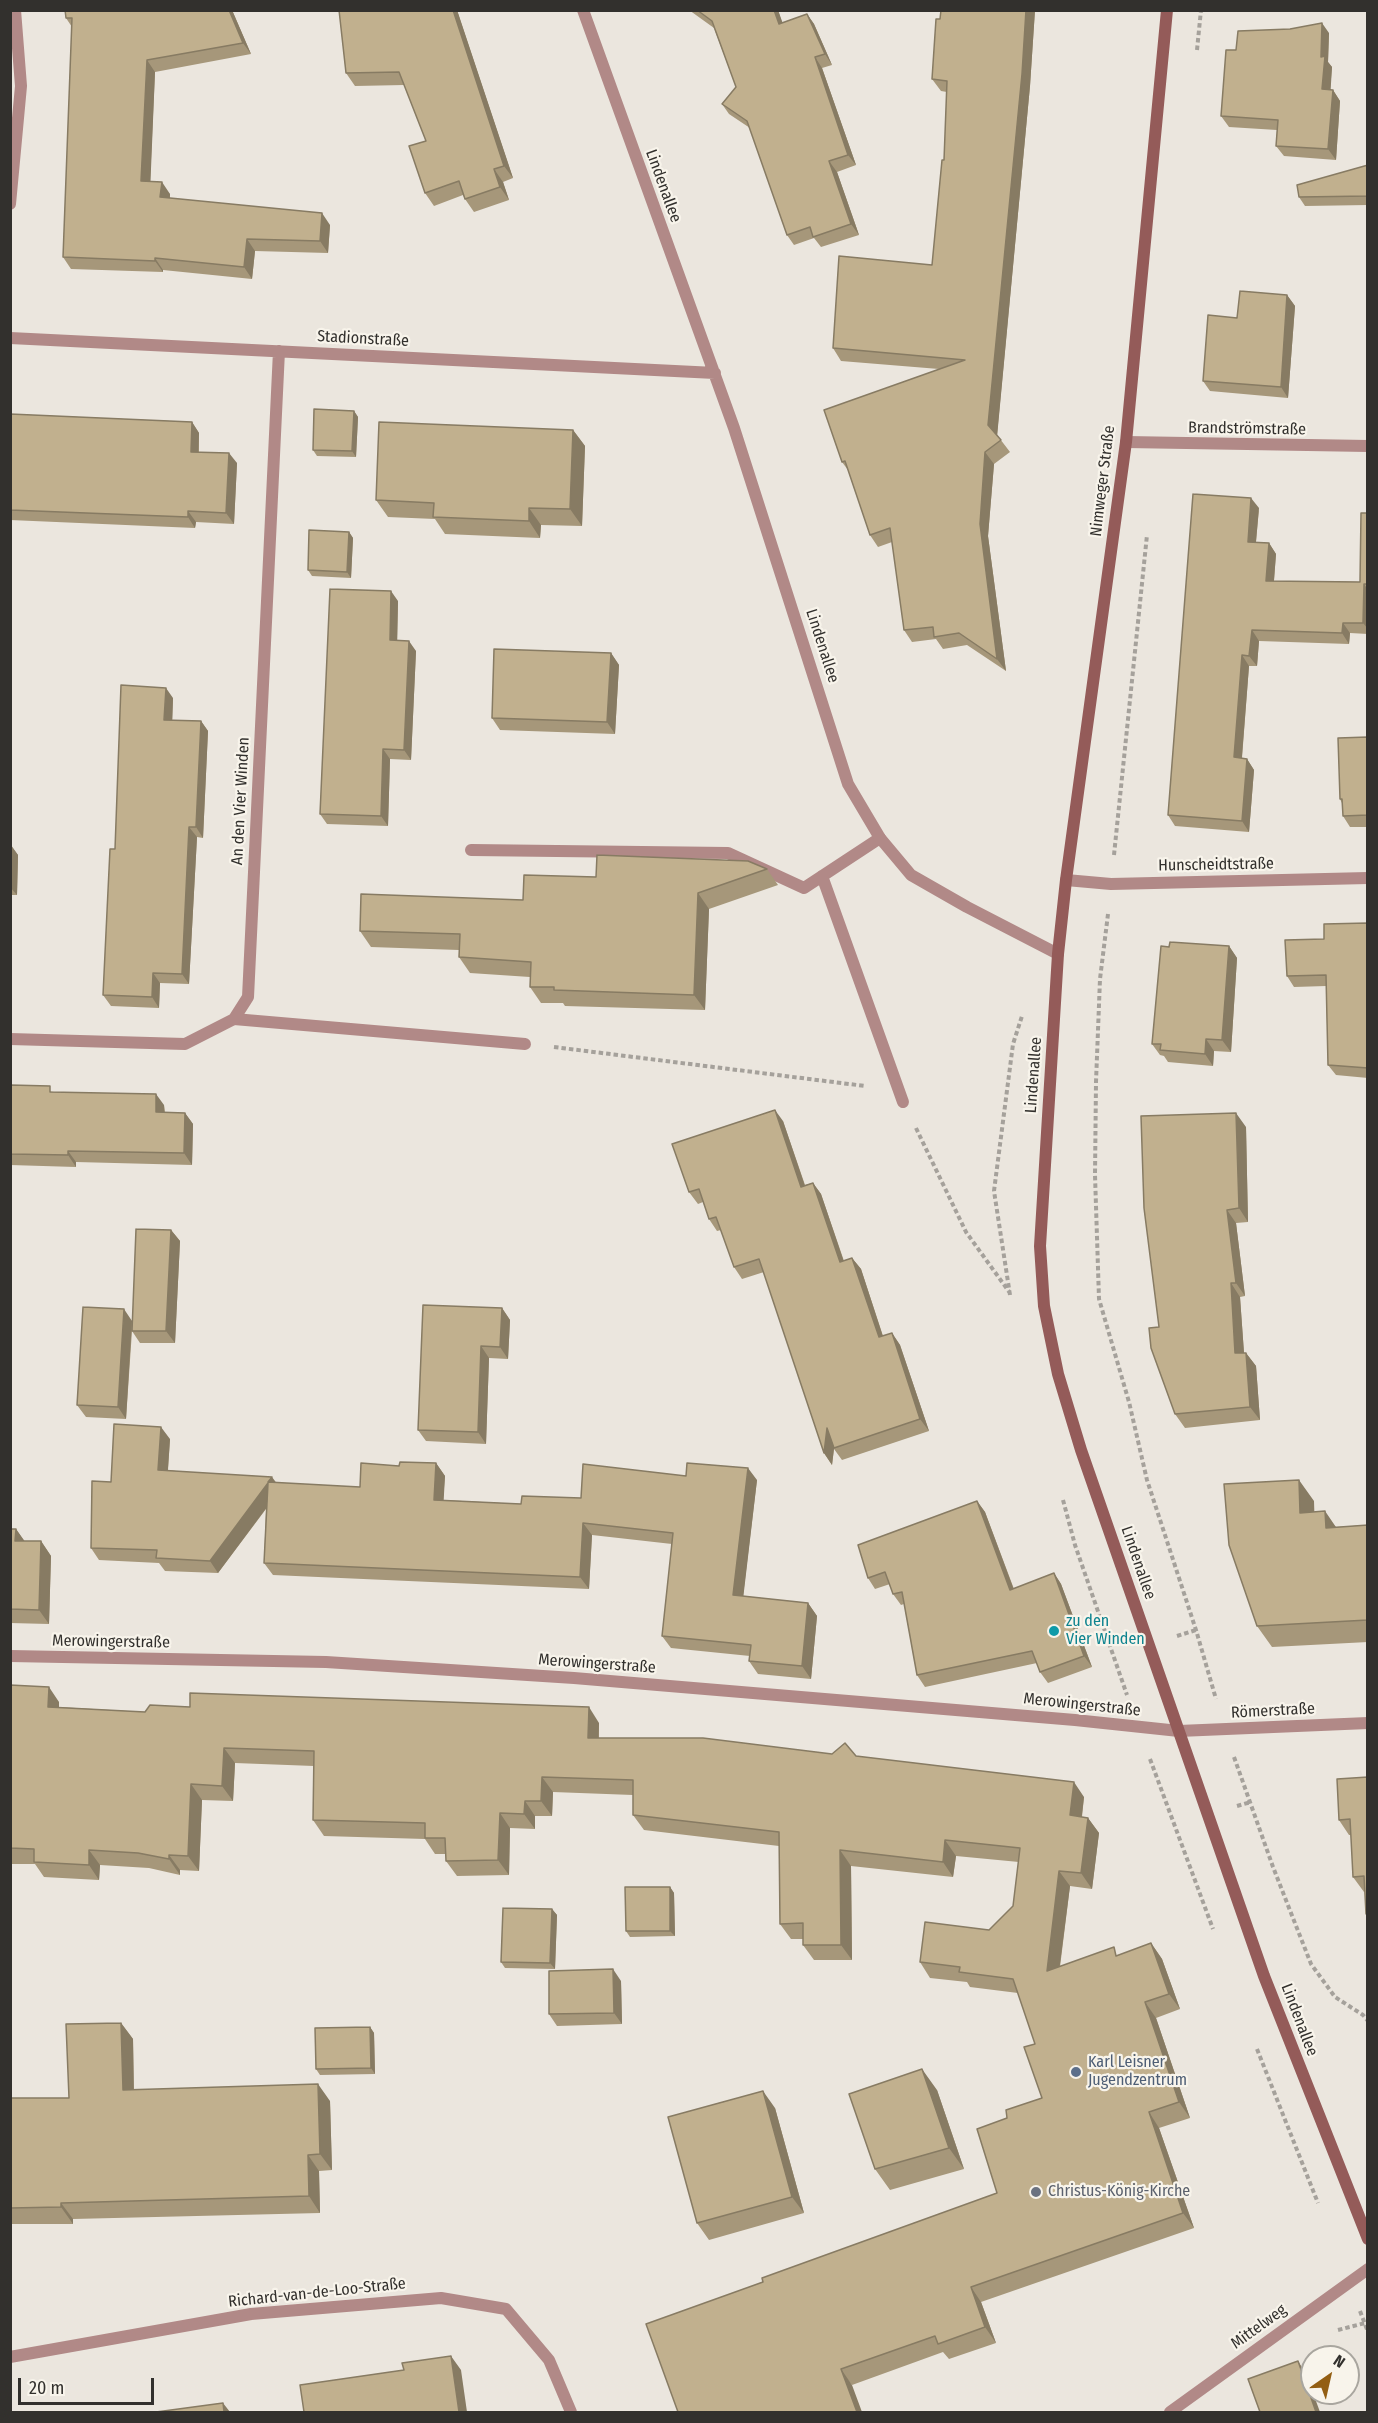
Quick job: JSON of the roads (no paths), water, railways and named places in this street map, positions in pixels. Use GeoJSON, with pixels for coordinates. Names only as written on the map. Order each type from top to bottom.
{"type":"FeatureCollection","features":[{"type":"Feature","properties":{"kind":"main road","name":"Nimweger Straße"},"geometry":{"type":"LineString","coordinates":[[1058,954],[1125,442],[1167,10]]}},
{"type":"Feature","properties":{"kind":"main road","name":"Lindenallee"},"geometry":{"type":"LineString","coordinates":[[1058,954],[1040,1246],[1044,1306],[1058,1374],[1080,1450],[1264,1976],[1368,2239]]}},
{"type":"Feature","properties":{"kind":"street"},"geometry":{"type":"LineString","coordinates":[[10,204],[21,86],[15,10]]}},
{"type":"Feature","properties":{"kind":"street","name":"Lindenallee"},"geometry":{"type":"LineString","coordinates":[[583,10],[734,428],[848,784],[880,838],[911,875],[1058,954]]}},
{"type":"Feature","properties":{"kind":"street","name":"Stadionstraße"},"geometry":{"type":"LineString","coordinates":[[10,338],[715,373]]}},
{"type":"Feature","properties":{"kind":"street","name":"An den Vier Winden"},"geometry":{"type":"LineString","coordinates":[[234,1019],[248,997],[279,351]]}},
{"type":"Feature","properties":{"kind":"street","name":"Brandströmstraße"},"geometry":{"type":"LineString","coordinates":[[1125,442],[1368,446]]}},
{"type":"Feature","properties":{"kind":"street"},"geometry":{"type":"LineString","coordinates":[[471,850],[728,853],[804,888],[880,838]]}},
{"type":"Feature","properties":{"kind":"street"},"geometry":{"type":"LineString","coordinates":[[822,876],[903,1102]]}},
{"type":"Feature","properties":{"kind":"street","name":"Hunscheidtstraße"},"geometry":{"type":"LineString","coordinates":[[1066,880],[1111,884],[1368,878]]}},
{"type":"Feature","properties":{"kind":"street"},"geometry":{"type":"LineString","coordinates":[[10,1039],[185,1044],[234,1019],[525,1044]]}},
{"type":"Feature","properties":{"kind":"street","name":"Merowingerstraße"},"geometry":{"type":"LineString","coordinates":[[10,1656],[326,1662],[610,1681],[1064,1719],[1179,1731]]}},
{"type":"Feature","properties":{"kind":"street","name":"Römerstraße"},"geometry":{"type":"LineString","coordinates":[[1179,1731],[1368,1723]]}},
{"type":"Feature","properties":{"kind":"street","name":"Mittelweg"},"geometry":{"type":"LineString","coordinates":[[1170,2412],[1368,2269]]}},
{"type":"Feature","properties":{"kind":"street","name":"Richard-van-de-Loo-Straße"},"geometry":{"type":"LineString","coordinates":[[10,2357],[251,2314],[441,2298],[506,2309],[549,2360],[571,2412]]}},
{"type":"Feature","properties":{"kind":"place","name":"zu den Vier Winden"},"geometry":{"type":"Point","coordinates":[1054,1631]}},
{"type":"Feature","properties":{"kind":"place","name":"Karl Leisner Jugendzentrum"},"geometry":{"type":"Point","coordinates":[1076,2072]}},
{"type":"Feature","properties":{"kind":"place","name":"Christus-König-Kirche"},"geometry":{"type":"Point","coordinates":[1036,2192]}}]}
